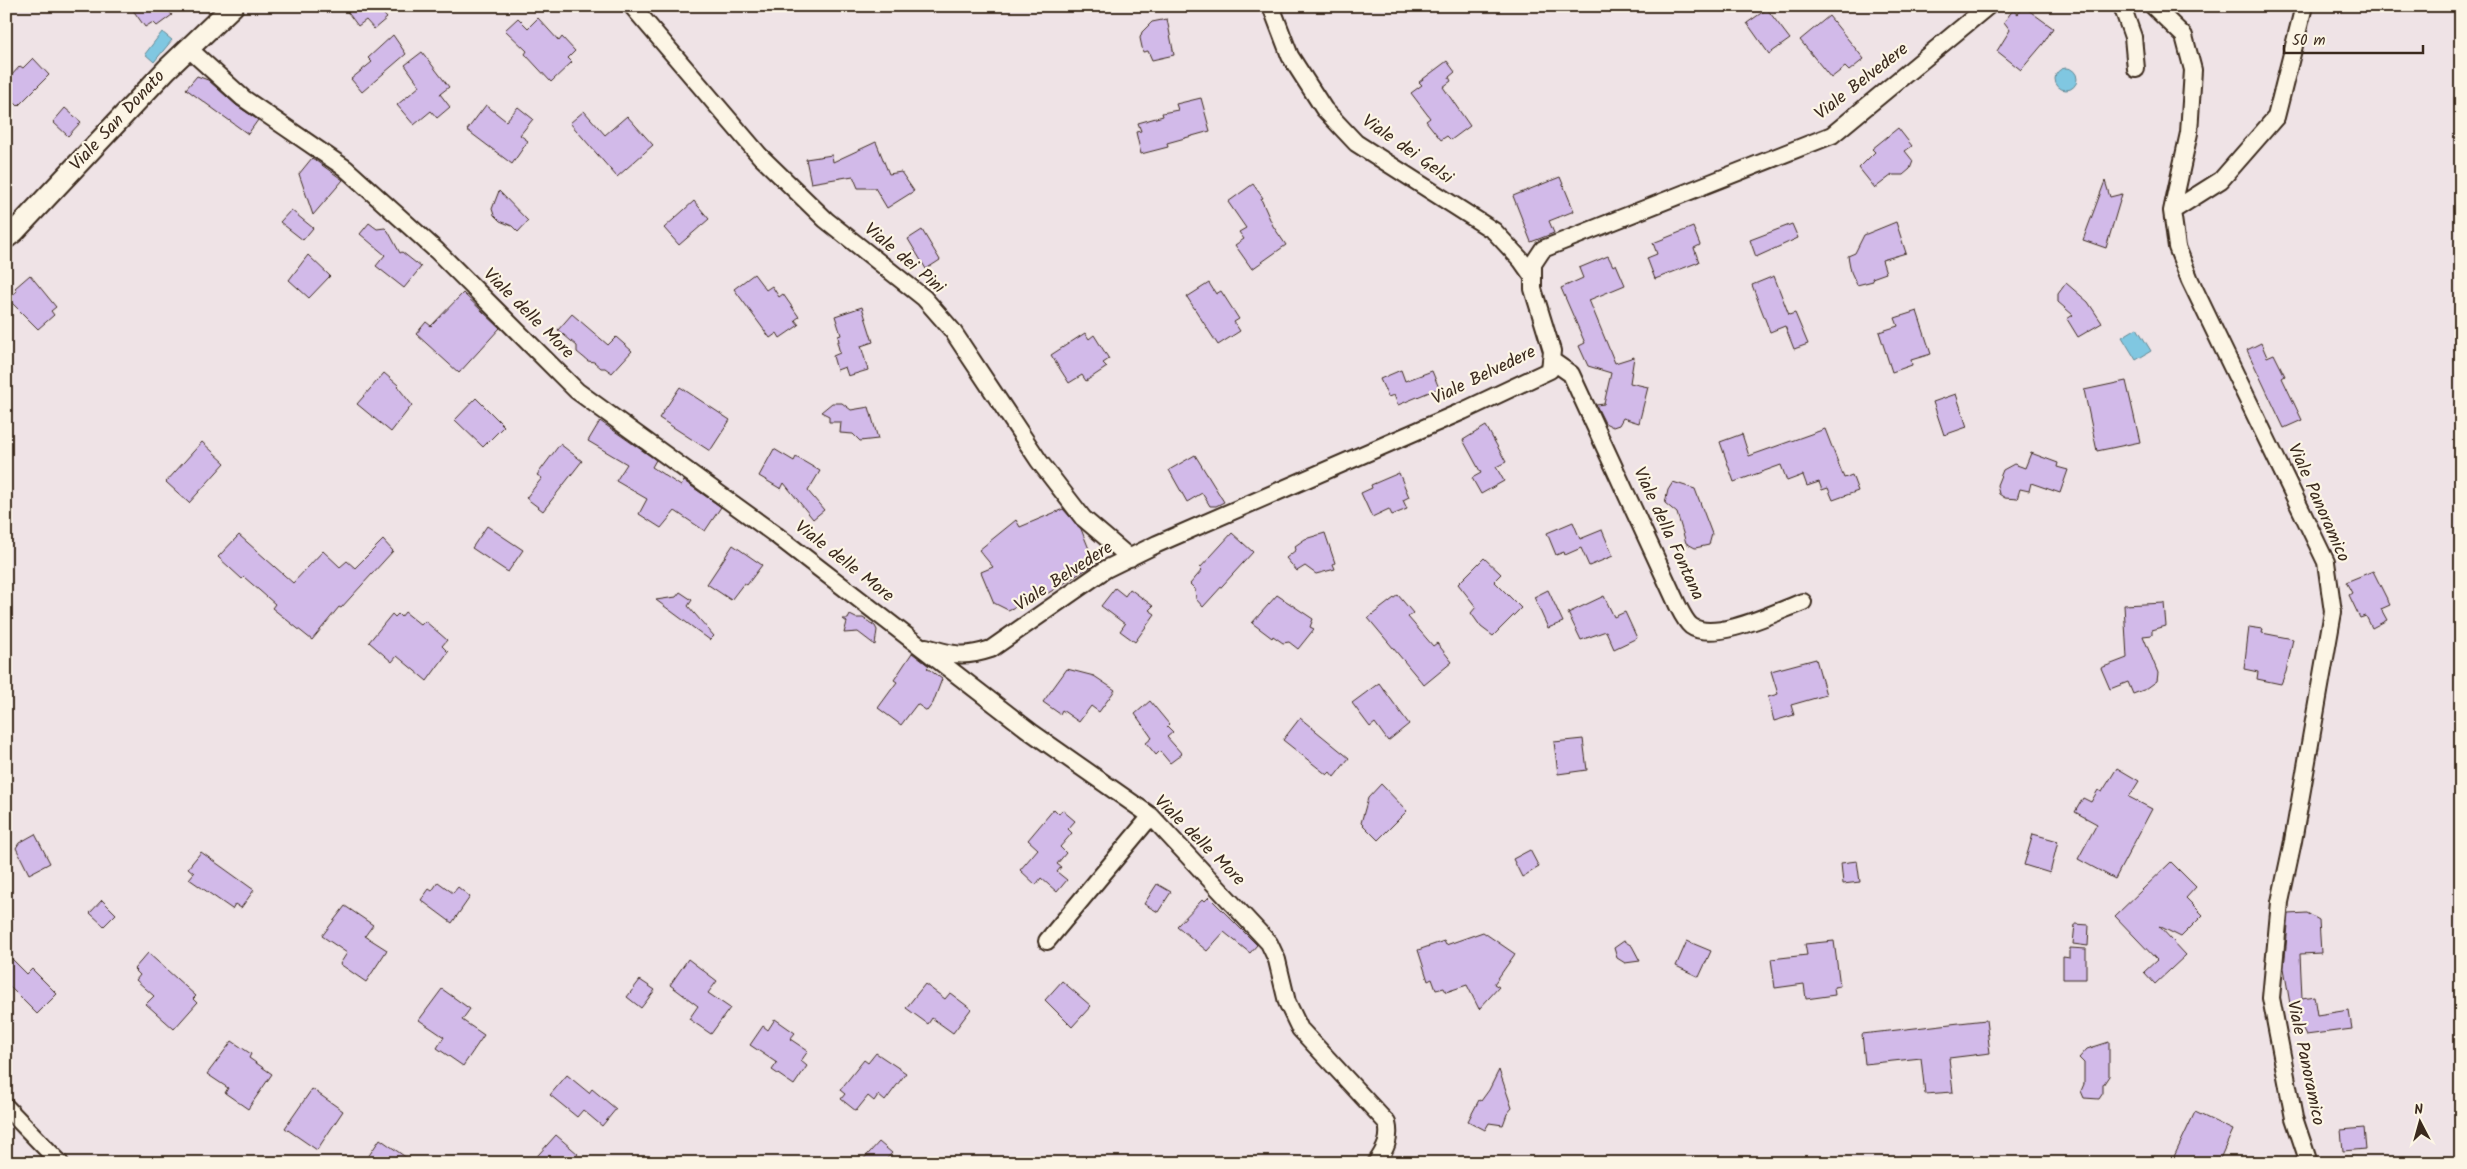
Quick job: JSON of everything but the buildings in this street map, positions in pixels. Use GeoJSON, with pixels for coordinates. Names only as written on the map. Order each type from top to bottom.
{"type":"FeatureCollection","features":[{"type":"Feature","properties":{"kind":"street","name":"Viale San Donato"},"geometry":{"type":"LineString","coordinates":[[9,231],[188,48],[233,6]]}},
{"type":"Feature","properties":{"kind":"street","name":"Viale dei Pini"},"geometry":{"type":"LineString","coordinates":[[632,6],[760,156],[826,220],[924,298],[952,330],[1039,461],[1083,518],[1130,558]]}},
{"type":"Feature","properties":{"kind":"street","name":"Viale dei Gelsi"},"geometry":{"type":"LineString","coordinates":[[1271,6],[1290,56],[1324,109],[1356,143],[1494,231],[1521,260],[1533,277]]}},
{"type":"Feature","properties":{"kind":"street","name":"Viale Belvedere"},"geometry":{"type":"LineString","coordinates":[[918,645],[948,654],[971,656],[991,649],[1094,578],[1130,558],[1550,370],[1552,351],[1533,289],[1533,264],[1543,249],[1832,135],[1988,6]]}},
{"type":"Feature","properties":{"kind":"street"},"geometry":{"type":"LineString","coordinates":[[2122,6],[2133,36],[2136,69]]}},
{"type":"Feature","properties":{"kind":"street","name":"Viale Panoramico"},"geometry":{"type":"LineString","coordinates":[[2153,6],[2184,36],[2193,70],[2189,133],[2172,211],[2177,248],[2190,280],[2326,562],[2333,612],[2304,784],[2280,902],[2271,998],[2294,1118],[2308,1163]]}},
{"type":"Feature","properties":{"kind":"street"},"geometry":{"type":"LineString","coordinates":[[2172,211],[2221,180],[2276,117],[2304,6]]}},
{"type":"Feature","properties":{"kind":"street","name":"Viale delle More"},"geometry":{"type":"LineString","coordinates":[[188,48],[243,98],[346,168],[437,250],[576,391],[768,530],[1031,732],[1150,816],[1269,943],[1277,960],[1287,1002],[1300,1029],[1387,1123],[1389,1131],[1386,1147],[1376,1163]]}},
{"type":"Feature","properties":{"kind":"street","name":"Viale della Fontana"},"geometry":{"type":"LineString","coordinates":[[1551,360],[1571,374],[1678,606],[1691,626],[1704,630],[1725,630],[1803,602]]}},
{"type":"Feature","properties":{"kind":"street"},"geometry":{"type":"LineString","coordinates":[[1046,942],[1150,816]]}},
{"type":"Feature","properties":{"kind":"street"},"geometry":{"type":"LineString","coordinates":[[6,1107],[60,1163]]}},
{"type":"Feature","properties":{"kind":"water"},"geometry":{"type":"Polygon","coordinates":[[[162,32],[172,40],[154,62],[145,54],[162,32]]]}},
{"type":"Feature","properties":{"kind":"water"},"geometry":{"type":"Polygon","coordinates":[[[2066,68],[2076,75],[2077,79],[2070,89],[2066,90],[2056,83],[2055,79],[2062,69],[2066,68]]]}},
{"type":"Feature","properties":{"kind":"water"},"geometry":{"type":"Polygon","coordinates":[[[2137,328],[2151,351],[2136,360],[2122,337],[2137,328]]]}}]}
